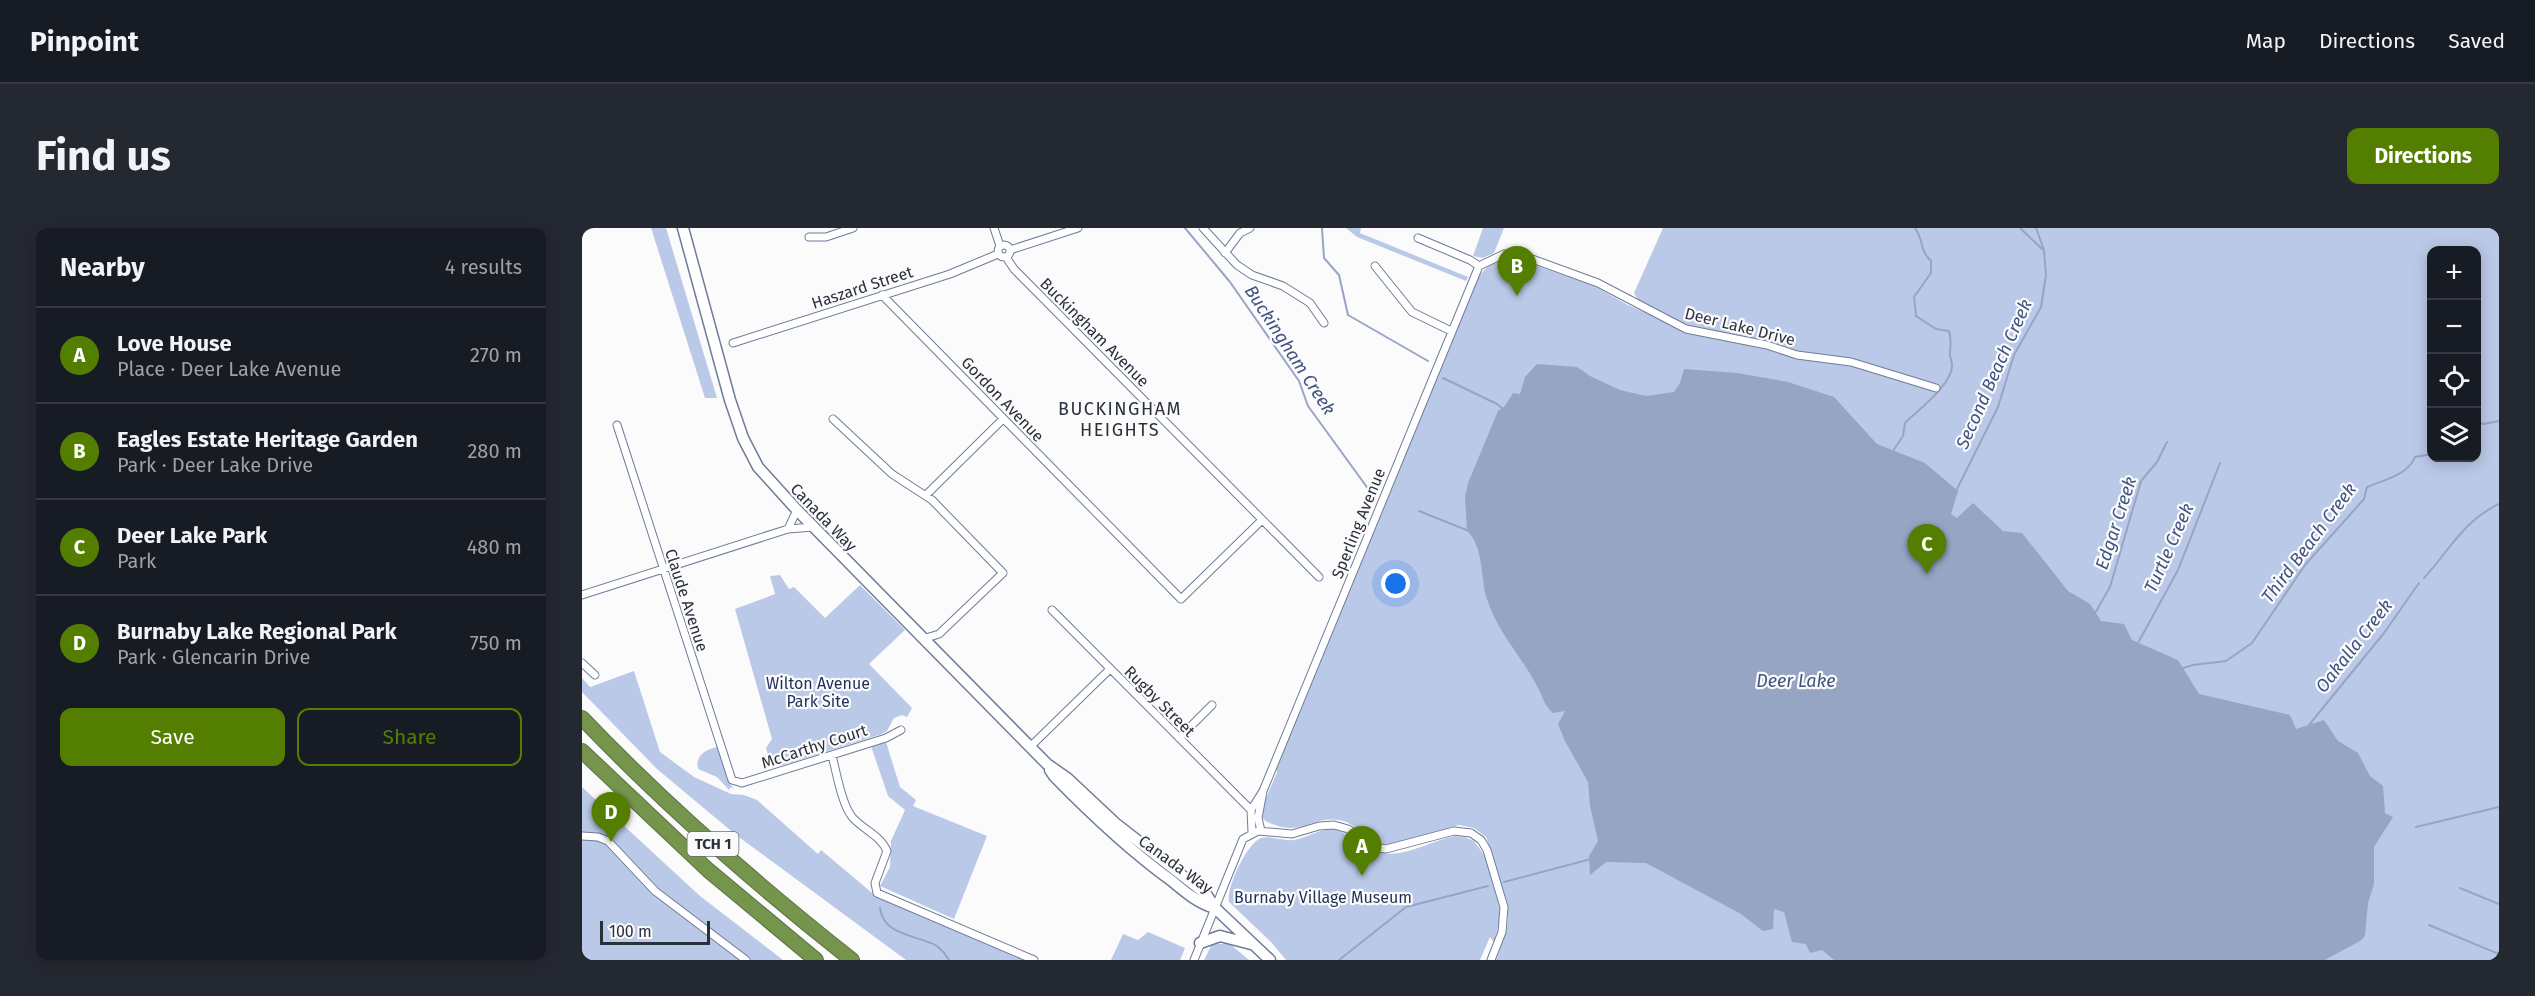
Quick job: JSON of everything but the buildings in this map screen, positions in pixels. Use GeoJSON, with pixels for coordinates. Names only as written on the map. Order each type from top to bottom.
{"type":"FeatureCollection","features":[{"type":"Feature","properties":{"kind":"highway","name":"TCH 1"},"geometry":{"type":"LineString","coordinates":[[582,718],[680,814],[757,882],[852,960]]}},
{"type":"Feature","properties":{"kind":"highway","name":"TCH 1"},"geometry":{"type":"LineString","coordinates":[[582,751],[717,878],[816,960]]}},
{"type":"Feature","properties":{"kind":"main road","name":"Canada Way"},"geometry":{"type":"LineString","coordinates":[[683,228],[730,400],[743,438],[758,467],[797,510],[1031,747],[1071,794],[1135,853],[1200,903],[1215,908],[1270,960]]}},
{"type":"Feature","properties":{"kind":"main road"},"geometry":{"type":"LineString","coordinates":[[1200,943],[1220,936],[1254,945]]}},
{"type":"Feature","properties":{"kind":"street"},"geometry":{"type":"LineString","coordinates":[[809,237],[826,237],[853,228]]}},
{"type":"Feature","properties":{"kind":"street"},"geometry":{"type":"LineString","coordinates":[[994,228],[1002,256],[1010,250],[1078,228]]}},
{"type":"Feature","properties":{"kind":"street"},"geometry":{"type":"LineString","coordinates":[[1203,228],[1238,265],[1252,275],[1283,286],[1310,303],[1324,323]]}},
{"type":"Feature","properties":{"kind":"street"},"geometry":{"type":"LineString","coordinates":[[1225,253],[1240,233],[1250,228]]}},
{"type":"Feature","properties":{"kind":"street"},"geometry":{"type":"LineString","coordinates":[[1418,238],[1479,266]]}},
{"type":"Feature","properties":{"kind":"street"},"geometry":{"type":"LineString","coordinates":[[1000,246],[1006,246],[1010,250]]}},
{"type":"Feature","properties":{"kind":"street","name":"Deer Lake Drive"},"geometry":{"type":"LineString","coordinates":[[1479,266],[1498,256],[1511,254],[1524,256],[1598,283],[1686,329],[1767,345],[1797,355],[1851,362],[1936,388]]}},
{"type":"Feature","properties":{"kind":"street","name":"Haszard Street"},"geometry":{"type":"LineString","coordinates":[[734,343],[1002,256]]}},
{"type":"Feature","properties":{"kind":"street","name":"Buckingham Avenue"},"geometry":{"type":"LineString","coordinates":[[1002,256],[1319,578]]}},
{"type":"Feature","properties":{"kind":"street"},"geometry":{"type":"LineString","coordinates":[[1375,266],[1412,312],[1451,331]]}},
{"type":"Feature","properties":{"kind":"street","name":"Sperling Avenue"},"geometry":{"type":"LineString","coordinates":[[1261,831],[1258,818],[1263,791],[1479,266]]}},
{"type":"Feature","properties":{"kind":"street","name":"Gordon Avenue"},"geometry":{"type":"LineString","coordinates":[[882,295],[1180,599],[1262,520]]}},
{"type":"Feature","properties":{"kind":"street"},"geometry":{"type":"LineString","coordinates":[[927,495],[1003,418]]}},
{"type":"Feature","properties":{"kind":"street"},"geometry":{"type":"LineString","coordinates":[[833,419],[892,474],[927,495],[1003,573],[939,634],[923,639]]}},
{"type":"Feature","properties":{"kind":"street","name":"Claude Avenue"},"geometry":{"type":"LineString","coordinates":[[617,425],[719,743],[734,782]]}},
{"type":"Feature","properties":{"kind":"street"},"geometry":{"type":"LineString","coordinates":[[788,529],[797,510]]}},
{"type":"Feature","properties":{"kind":"street"},"geometry":{"type":"LineString","coordinates":[[582,595],[788,529],[813,526]]}},
{"type":"Feature","properties":{"kind":"street","name":"Rugby Street"},"geometry":{"type":"LineString","coordinates":[[1052,609],[1251,810]]}},
{"type":"Feature","properties":{"kind":"street"},"geometry":{"type":"LineString","coordinates":[[582,663],[596,675]]}},
{"type":"Feature","properties":{"kind":"street"},"geometry":{"type":"LineString","coordinates":[[1031,747],[1110,669]]}},
{"type":"Feature","properties":{"kind":"street"},"geometry":{"type":"LineString","coordinates":[[1179,738],[1212,705]]}},
{"type":"Feature","properties":{"kind":"street","name":"McCarthy Court"},"geometry":{"type":"LineString","coordinates":[[734,782],[742,783],[832,755],[886,738],[901,730]]}},
{"type":"Feature","properties":{"kind":"street"},"geometry":{"type":"LineString","coordinates":[[832,755],[852,817],[884,844],[887,851],[875,883],[876,891],[1034,960]]}},
{"type":"Feature","properties":{"kind":"street","name":"Sperling Avenue"},"geometry":{"type":"LineString","coordinates":[[1251,810],[1263,791]]}},
{"type":"Feature","properties":{"kind":"street"},"geometry":{"type":"LineString","coordinates":[[1251,810],[1252,832]]}},
{"type":"Feature","properties":{"kind":"street"},"geometry":{"type":"LineString","coordinates":[[1194,960],[1241,843],[1252,832],[1292,834],[1319,826],[1334,825],[1348,829],[1374,847],[1386,849],[1454,831],[1475,835],[1487,850],[1504,907],[1502,932],[1491,960]]}},
{"type":"Feature","properties":{"kind":"street"},"geometry":{"type":"LineString","coordinates":[[582,836],[598,837],[608,841],[655,891],[746,960]]}},
{"type":"Feature","properties":{"kind":"green space"},"geometry":{"type":"Polygon","coordinates":[[[651,228],[666,228],[717,398],[705,398],[651,228]]]}},
{"type":"Feature","properties":{"kind":"green space"},"geometry":{"type":"Polygon","coordinates":[[[1346,228],[1361,228],[1360,233],[1468,277],[1466,281],[1357,237],[1346,228]]]}},
{"type":"Feature","properties":{"kind":"green space"},"geometry":{"type":"Polygon","coordinates":[[[1483,228],[1504,228],[1494,253],[1483,258],[1473,256],[1483,228]]]}},
{"type":"Feature","properties":{"kind":"green space"},"geometry":{"type":"Polygon","coordinates":[[[1663,228],[2499,228],[2499,960],[1496,960],[1507,928],[1507,902],[1486,837],[1474,828],[1459,825],[1396,844],[1386,844],[1372,839],[1354,826],[1339,820],[1321,821],[1291,828],[1266,821],[1262,812],[1277,772],[1276,769],[1435,380],[1435,375],[1439,371],[1477,278],[1488,266],[1500,260],[1518,259],[1594,286],[1628,305],[1691,332],[1800,357],[1839,361],[1839,357],[1808,354],[1769,343],[1694,329],[1639,302],[1634,293],[1663,228]]]}},
{"type":"Feature","properties":{"kind":"green space","name":"Wilton Avenue Park Site"},"geometry":{"type":"Polygon","coordinates":[[[780,575],[789,589],[794,587],[825,618],[860,585],[905,630],[869,664],[912,708],[907,717],[902,715],[894,718],[887,731],[882,734],[780,766],[778,763],[771,766],[766,748],[772,739],[735,609],[775,594],[770,576],[780,575]]]}},
{"type":"Feature","properties":{"kind":"green space"},"geometry":{"type":"Polygon","coordinates":[[[634,671],[660,752],[694,777],[731,794],[744,795],[757,800],[818,854],[821,850],[877,897],[1028,960],[906,960],[736,835],[657,769],[582,692],[582,678],[590,687],[634,671]]]}},
{"type":"Feature","properties":{"kind":"green space"},"geometry":{"type":"Polygon","coordinates":[[[886,742],[900,787],[916,800],[913,806],[987,836],[954,919],[880,886],[890,867],[891,841],[905,810],[888,796],[871,746],[886,742]]]}},
{"type":"Feature","properties":{"kind":"green space"},"geometry":{"type":"Polygon","coordinates":[[[717,747],[729,782],[734,789],[731,787],[729,790],[717,777],[698,769],[698,760],[702,754],[717,747]]]}},
{"type":"Feature","properties":{"kind":"green space"},"geometry":{"type":"Polygon","coordinates":[[[582,787],[700,896],[783,960],[582,960],[582,787]]]}},
{"type":"Feature","properties":{"kind":"green space","name":"Burnaby Village Museum"},"geometry":{"type":"Polygon","coordinates":[[[1333,829],[1368,849],[1394,854],[1455,836],[1474,841],[1485,856],[1500,909],[1500,920],[1494,942],[1490,937],[1480,960],[1286,960],[1271,942],[1229,902],[1234,877],[1250,848],[1261,838],[1293,840],[1333,829]]]}},
{"type":"Feature","properties":{"kind":"green space"},"geometry":{"type":"Polygon","coordinates":[[[1148,932],[1185,948],[1180,960],[1111,960],[1123,934],[1138,940],[1148,932]]]}},
{"type":"Feature","properties":{"kind":"green space"},"geometry":{"type":"Polygon","coordinates":[[[1230,944],[1249,960],[1204,960],[1211,946],[1230,944]]]}},
{"type":"Feature","properties":{"kind":"water","name":"Deer Lake"},"geometry":{"type":"Polygon","coordinates":[[[1537,364],[1577,367],[1590,376],[1620,390],[1646,396],[1674,392],[1680,383],[1684,369],[1737,373],[1788,382],[1834,397],[1877,444],[1925,463],[1958,491],[1951,514],[1957,518],[1973,503],[2003,531],[2022,533],[2068,591],[2090,604],[2101,621],[2124,624],[2132,640],[2178,660],[2199,694],[2290,715],[2296,729],[2324,720],[2338,741],[2358,753],[2370,776],[2383,786],[2385,813],[2393,817],[2374,847],[2374,884],[2368,903],[2365,936],[2325,960],[1834,960],[1822,950],[1810,953],[1806,944],[1792,942],[1784,912],[1774,909],[1773,929],[1763,931],[1741,914],[1646,863],[1606,862],[1590,875],[1589,856],[1598,841],[1590,806],[1588,782],[1558,724],[1565,711],[1553,713],[1547,707],[1533,678],[1497,622],[1486,596],[1479,553],[1467,531],[1465,497],[1468,483],[1498,411],[1504,407],[1513,393],[1520,394],[1525,377],[1537,364]]]}},
{"type":"Feature","properties":{"kind":"waterway","name":"Buckingham Creek"},"geometry":{"type":"LineString","coordinates":[[1185,228],[1230,282],[1299,381],[1308,406],[1369,490]]}},
{"type":"Feature","properties":{"kind":"waterway"},"geometry":{"type":"LineString","coordinates":[[1322,228],[1324,258],[1339,275],[1348,315],[1428,361]]}},
{"type":"Feature","properties":{"kind":"waterway"},"geometry":{"type":"LineString","coordinates":[[1893,451],[1903,436],[1905,423],[1941,388],[1951,372],[1952,365],[1949,331],[1936,329],[1916,316],[1914,297],[1931,273],[1931,261],[1925,253],[1915,228]]}},
{"type":"Feature","properties":{"kind":"waterway"},"geometry":{"type":"LineString","coordinates":[[2020,228],[2042,249]]}},
{"type":"Feature","properties":{"kind":"waterway","name":"Second Beach Creek"},"geometry":{"type":"LineString","coordinates":[[1956,491],[1998,407],[2014,355],[2041,307],[2046,275],[2044,250],[2036,228]]}},
{"type":"Feature","properties":{"kind":"waterway"},"geometry":{"type":"LineString","coordinates":[[1443,378],[1503,409]]}},
{"type":"Feature","properties":{"kind":"waterway","name":"Third Beach Creek"},"geometry":{"type":"LineString","coordinates":[[2481,423],[2499,421]]}},
{"type":"Feature","properties":{"kind":"waterway","name":"Edgar Creek"},"geometry":{"type":"LineString","coordinates":[[2095,613],[2110,587],[2141,481],[2157,462],[2167,442]]}},
{"type":"Feature","properties":{"kind":"waterway","name":"Third Beach Creek"},"geometry":{"type":"LineString","coordinates":[[2180,669],[2226,661],[2252,643],[2305,565],[2364,499],[2367,487],[2401,473],[2415,457],[2427,455]]}},
{"type":"Feature","properties":{"kind":"waterway","name":"Turtle Creek"},"geometry":{"type":"LineString","coordinates":[[2138,643],[2178,570],[2220,463]]}},
{"type":"Feature","properties":{"kind":"waterway","name":"Oakalla Creek"},"geometry":{"type":"LineString","coordinates":[[2424,578],[2466,528],[2499,504]]}},
{"type":"Feature","properties":{"kind":"waterway","name":"Buckingham Creek"},"geometry":{"type":"LineString","coordinates":[[1419,511],[1469,531]]}},
{"type":"Feature","properties":{"kind":"waterway","name":"Oakalla Creek"},"geometry":{"type":"LineString","coordinates":[[2309,725],[2384,633],[2419,583]]}},
{"type":"Feature","properties":{"kind":"waterway"},"geometry":{"type":"LineString","coordinates":[[2416,827],[2499,807]]}},
{"type":"Feature","properties":{"kind":"waterway"},"geometry":{"type":"LineString","coordinates":[[1504,882],[1591,859]]}},
{"type":"Feature","properties":{"kind":"waterway"},"geometry":{"type":"LineString","coordinates":[[1339,960],[1406,907],[1488,886]]}},
{"type":"Feature","properties":{"kind":"waterway"},"geometry":{"type":"LineString","coordinates":[[2460,888],[2499,904]]}},
{"type":"Feature","properties":{"kind":"waterway"},"geometry":{"type":"LineString","coordinates":[[880,908],[883,917],[894,929],[937,946],[949,960]]}},
{"type":"Feature","properties":{"kind":"waterway"},"geometry":{"type":"LineString","coordinates":[[2429,925],[2499,954]]}},
{"type":"Feature","properties":{"kind":"place","name":"Eagles Estate Heritage Garden"},"geometry":{"type":"Point","coordinates":[1517,296]}},
{"type":"Feature","properties":{"kind":"place","name":"Deer Lake Park"},"geometry":{"type":"Point","coordinates":[1927,574]}},
{"type":"Feature","properties":{"kind":"place","name":"Burnaby Lake Regional Park"},"geometry":{"type":"Point","coordinates":[611,842]}},
{"type":"Feature","properties":{"kind":"place","name":"Love House"},"geometry":{"type":"Point","coordinates":[1362,876]}},
{"type":"Feature","properties":{"kind":"district","name":"BUCKINGHAM HEIGHTS"},"geometry":{"type":"Point","coordinates":[1120,420]}}]}
